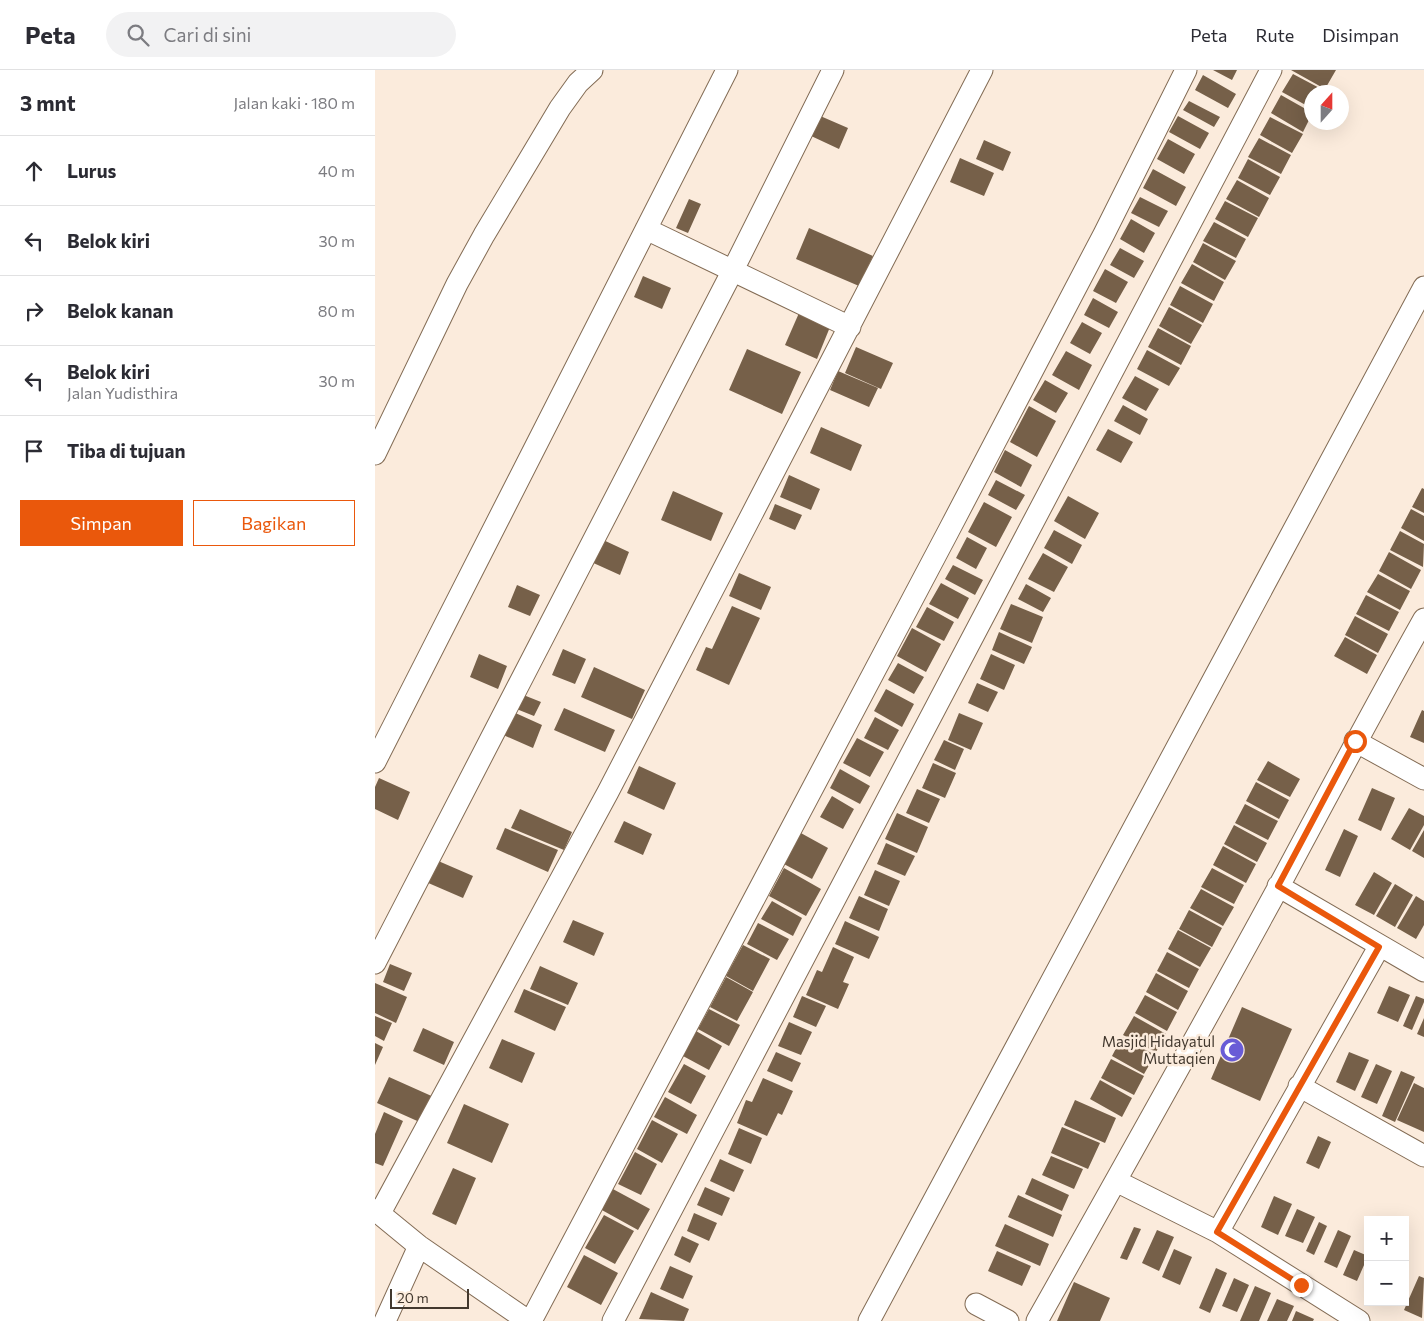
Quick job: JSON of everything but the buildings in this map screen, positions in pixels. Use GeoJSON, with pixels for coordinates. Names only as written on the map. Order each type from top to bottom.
{"type":"FeatureCollection","features":[{"type":"Feature","properties":{"kind":"street"},"geometry":{"type":"LineString","coordinates":[[375,454],[457,284],[484,235],[560,108],[578,83],[592,70]]}},
{"type":"Feature","properties":{"kind":"street"},"geometry":{"type":"LineString","coordinates":[[375,762],[727,70]]}},
{"type":"Feature","properties":{"kind":"street"},"geometry":{"type":"LineString","coordinates":[[375,963],[733,270],[833,70]]}},
{"type":"Feature","properties":{"kind":"street"},"geometry":{"type":"LineString","coordinates":[[982,70],[608,792],[377,1212],[419,1246],[529,1321],[948,532],[1104,234],[1186,70]]}},
{"type":"Feature","properties":{"kind":"street"},"geometry":{"type":"LineString","coordinates":[[613,1321],[1271,70]]}},
{"type":"Feature","properties":{"kind":"street"},"geometry":{"type":"LineString","coordinates":[[646,229],[850,327]]}},
{"type":"Feature","properties":{"kind":"street"},"geometry":{"type":"LineString","coordinates":[[869,1321],[1424,287]]}},
{"type":"Feature","properties":{"kind":"street"},"geometry":{"type":"LineString","coordinates":[[1037,1321],[1116,1181],[1278,886],[1355,741],[1424,619]]}},
{"type":"Feature","properties":{"kind":"street"},"geometry":{"type":"LineString","coordinates":[[1355,741],[1424,779]]}},
{"type":"Feature","properties":{"kind":"street"},"geometry":{"type":"LineString","coordinates":[[1278,886],[1379,947],[1424,971]]}},
{"type":"Feature","properties":{"kind":"street"},"geometry":{"type":"LineString","coordinates":[[1217,1232],[1379,947]]}},
{"type":"Feature","properties":{"kind":"street"},"geometry":{"type":"LineString","coordinates":[[1299,1086],[1424,1156]]}},
{"type":"Feature","properties":{"kind":"street"},"geometry":{"type":"LineString","coordinates":[[1116,1181],[1217,1232],[1359,1321]]}},
{"type":"Feature","properties":{"kind":"street"},"geometry":{"type":"LineString","coordinates":[[385,1321],[419,1246]]}},
{"type":"Feature","properties":{"kind":"street"},"geometry":{"type":"LineString","coordinates":[[976,1304],[1008,1321]]}},
{"type":"Feature","properties":{"kind":"place","name":"Masjid Hidayatul Muttaqien"},"geometry":{"type":"Point","coordinates":[1232,1050]}},
{"type":"Feature","properties":{"kind":"route"},"geometry":{"type":"LineString","coordinates":[[1301,1285],[1217,1232],[1379,947],[1278,886],[1355,741]]}}]}
